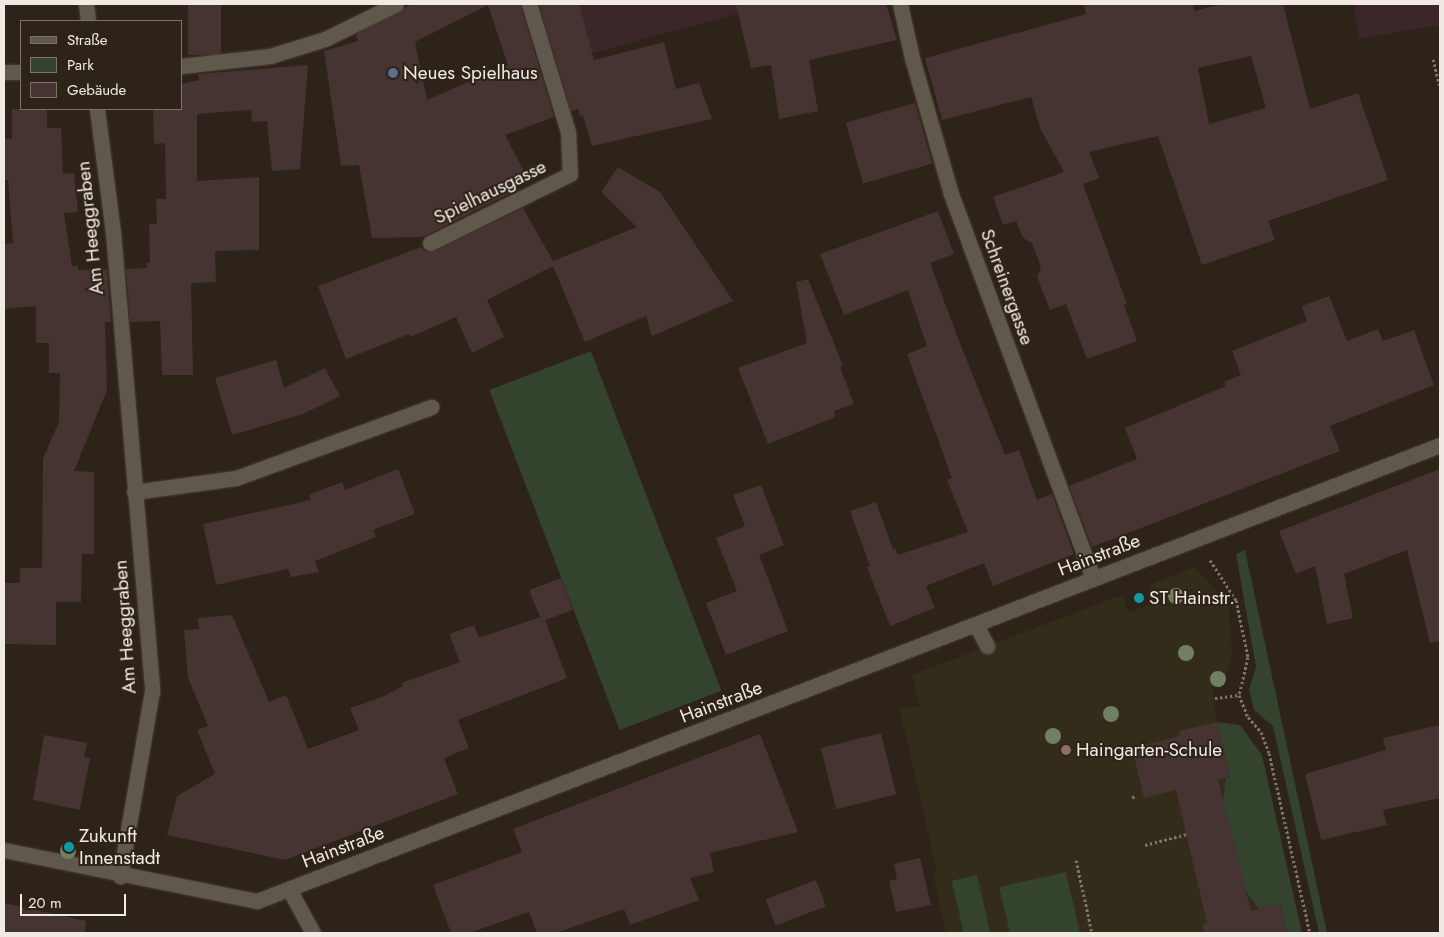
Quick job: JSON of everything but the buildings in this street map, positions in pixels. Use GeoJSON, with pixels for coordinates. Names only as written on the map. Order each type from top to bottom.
{"type":"FeatureCollection","features":[{"type":"Feature","properties":{"kind":"street"},"geometry":{"type":"LineString","coordinates":[[86,4],[88,20]]}},
{"type":"Feature","properties":{"kind":"street"},"geometry":{"type":"LineString","coordinates":[[182,66],[270,56],[325,39],[396,4]]}},
{"type":"Feature","properties":{"kind":"street","name":"Spielhausgasse"},"geometry":{"type":"LineString","coordinates":[[430,243],[570,174],[568,132],[529,4]]}},
{"type":"Feature","properties":{"kind":"street","name":"Schreinergasse"},"geometry":{"type":"LineString","coordinates":[[900,4],[912,58],[951,194],[1093,578]]}},
{"type":"Feature","properties":{"kind":"street"},"geometry":{"type":"LineString","coordinates":[[4,72],[20,72]]}},
{"type":"Feature","properties":{"kind":"street","name":"Am Heeggraben"},"geometry":{"type":"LineString","coordinates":[[97,110],[113,232],[152,691],[120,876]]}},
{"type":"Feature","properties":{"kind":"street"},"geometry":{"type":"LineString","coordinates":[[134,492],[236,478],[431,407]]}},
{"type":"Feature","properties":{"kind":"street","name":"Hainstraße"},"geometry":{"type":"LineString","coordinates":[[4,850],[120,876],[256,901],[1440,445]]}},
{"type":"Feature","properties":{"kind":"street"},"geometry":{"type":"LineString","coordinates":[[976,625],[987,646]]}},
{"type":"Feature","properties":{"kind":"street"},"geometry":{"type":"LineString","coordinates":[[289,889],[312,933]]}},
{"type":"Feature","properties":{"kind":"path"},"geometry":{"type":"LineString","coordinates":[[1433,59],[1440,88]]}},
{"type":"Feature","properties":{"kind":"path"},"geometry":{"type":"LineString","coordinates":[[1202,538],[1211,563],[1236,600],[1248,657],[1239,695],[1248,717],[1261,732],[1270,753],[1310,933]]}},
{"type":"Feature","properties":{"kind":"path"},"geometry":{"type":"LineString","coordinates":[[1215,698],[1239,695]]}},
{"type":"Feature","properties":{"kind":"path"},"geometry":{"type":"LineString","coordinates":[[1132,797],[1137,796]]}},
{"type":"Feature","properties":{"kind":"path"},"geometry":{"type":"LineString","coordinates":[[1145,845],[1187,834]]}},
{"type":"Feature","properties":{"kind":"path"},"geometry":{"type":"LineString","coordinates":[[1076,860],[1092,933]]}},
{"type":"Feature","properties":{"kind":"shaded area"},"geometry":{"type":"Polygon","coordinates":[[[530,4],[774,4],[559,62],[530,4]]]}},
{"type":"Feature","properties":{"kind":"shaded area"},"geometry":{"type":"Polygon","coordinates":[[[1354,4],[1440,4],[1440,25],[1359,39],[1354,4]]]}},
{"type":"Feature","properties":{"kind":"shaded area","name":"Haingarten-Schule"},"geometry":{"type":"Polygon","coordinates":[[[1194,567],[1228,603],[1232,651],[1229,667],[1222,681],[1212,685],[1217,722],[1230,777],[1280,903],[1287,933],[946,933],[933,874],[937,872],[900,710],[920,706],[912,675],[1122,595],[1129,613],[1155,602],[1150,585],[1194,567]]]}},
{"type":"Feature","properties":{"kind":"green space"},"geometry":{"type":"Polygon","coordinates":[[[591,351],[721,691],[620,730],[489,390],[591,351]]]}},
{"type":"Feature","properties":{"kind":"green space"},"geometry":{"type":"Polygon","coordinates":[[[1245,550],[1327,933],[1319,933],[1273,726],[1254,710],[1249,689],[1256,667],[1236,554],[1245,550]]]}},
{"type":"Feature","properties":{"kind":"green space"},"geometry":{"type":"Polygon","coordinates":[[[1217,722],[1240,725],[1262,755],[1302,933],[1287,933],[1280,904],[1259,909],[1246,891],[1223,801],[1226,778],[1230,777],[1217,722]]]}},
{"type":"Feature","properties":{"kind":"green space"},"geometry":{"type":"Polygon","coordinates":[[[1066,872],[1080,933],[1010,933],[999,887],[1066,872]]]}},
{"type":"Feature","properties":{"kind":"green space"},"geometry":{"type":"Polygon","coordinates":[[[977,875],[990,932],[964,933],[952,881],[977,875]]]}},
{"type":"Feature","properties":{"kind":"place","name":"Neues Spielhaus"},"geometry":{"type":"Point","coordinates":[393,73]}},
{"type":"Feature","properties":{"kind":"place","name":"ST Hainstr."},"geometry":{"type":"Point","coordinates":[1139,598]}},
{"type":"Feature","properties":{"kind":"place","name":"Haingarten-Schule"},"geometry":{"type":"Point","coordinates":[1066,750]}},
{"type":"Feature","properties":{"kind":"place","name":"Zukunft Innenstadt"},"geometry":{"type":"Point","coordinates":[69,847]}}]}
